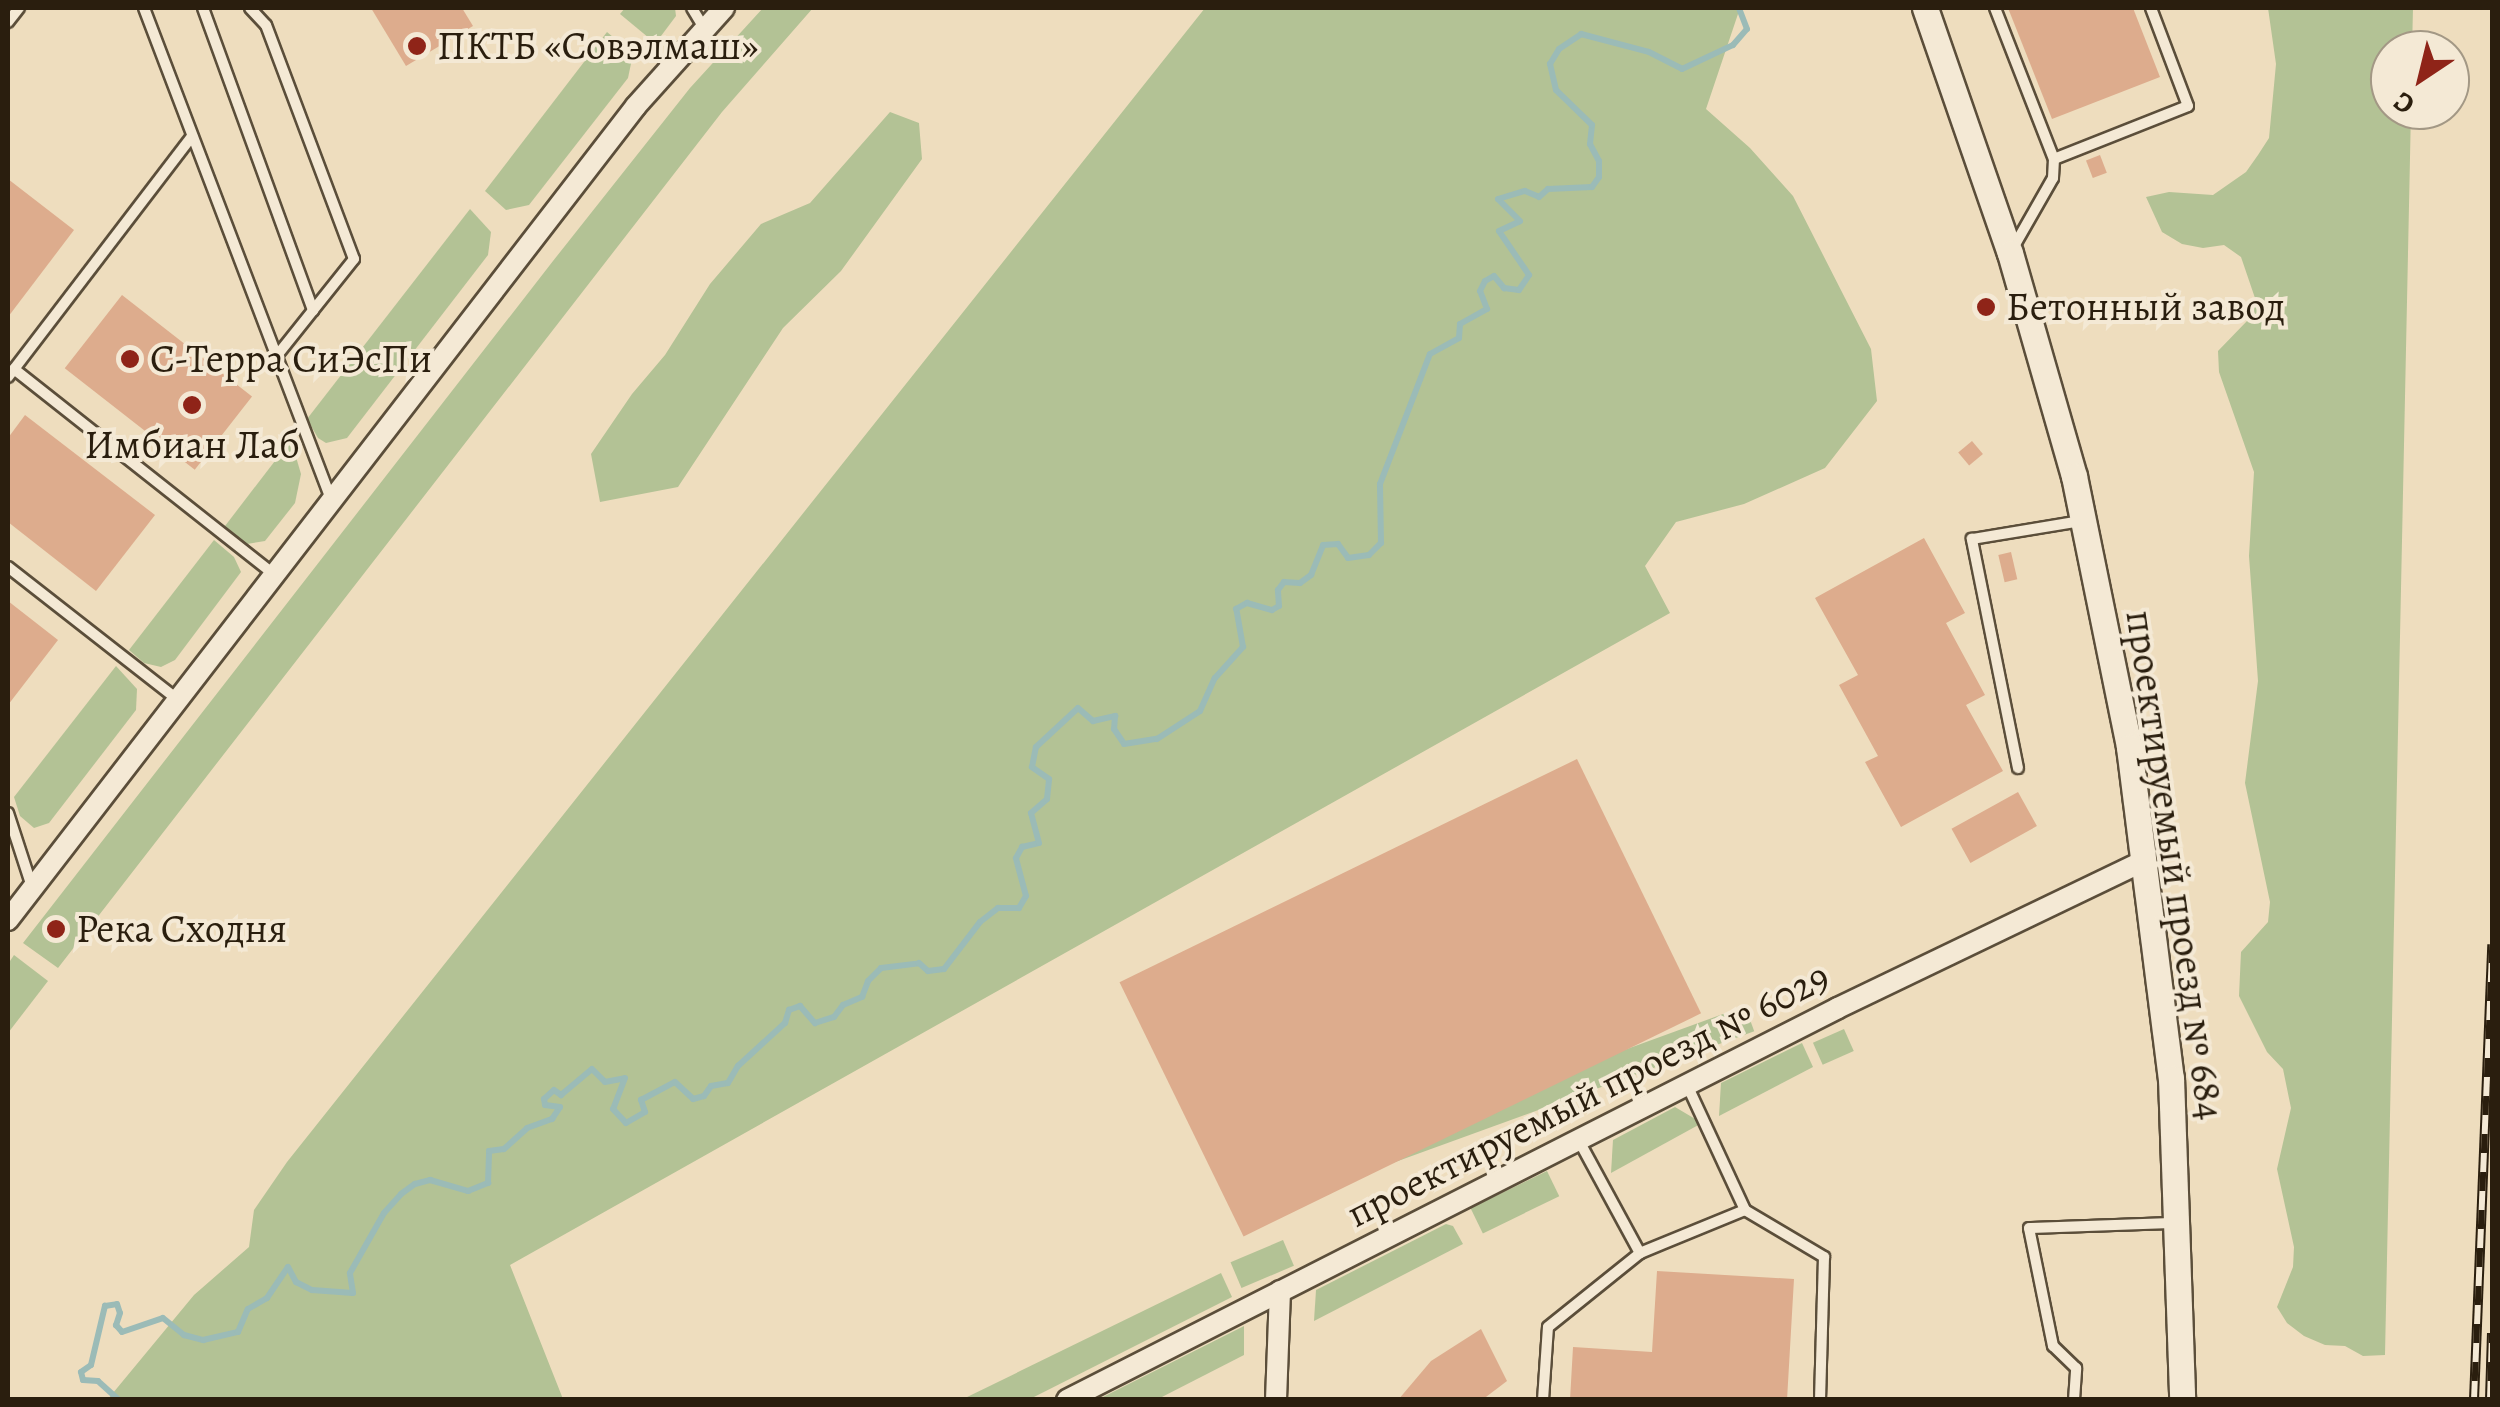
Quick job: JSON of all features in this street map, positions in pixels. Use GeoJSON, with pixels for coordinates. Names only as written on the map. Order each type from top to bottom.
{"type":"FeatureCollection","features":[{"type":"Feature","properties":{"kind":"street"},"geometry":{"type":"LineString","coordinates":[[8,920],[636,106],[724,8]]}},
{"type":"Feature","properties":{"kind":"street","name":"проектируемый проезд № 684"},"geometry":{"type":"LineString","coordinates":[[1924,8],[2010,253],[2084,520],[2129,747],[2171,1078],[2179,1222],[2182,1400]]}},
{"type":"Feature","properties":{"kind":"street","name":"проектируемый проезд № 6029"},"geometry":{"type":"LineString","coordinates":[[1068,1400],[1687,1084],[2144,860]]}},
{"type":"Feature","properties":{"kind":"street"},"geometry":{"type":"LineString","coordinates":[[1276,1400],[1280,1291]]}},
{"type":"Feature","properties":{"kind":"lane"},"geometry":{"type":"LineString","coordinates":[[8,22],[18,8]]}},
{"type":"Feature","properties":{"kind":"lane"},"geometry":{"type":"LineString","coordinates":[[144,8],[331,499]]}},
{"type":"Feature","properties":{"kind":"lane"},"geometry":{"type":"LineString","coordinates":[[202,8],[313,311]]}},
{"type":"Feature","properties":{"kind":"lane"},"geometry":{"type":"LineString","coordinates":[[250,8],[266,26],[354,259],[275,358]]}},
{"type":"Feature","properties":{"kind":"lane"},"geometry":{"type":"LineString","coordinates":[[692,8],[704,28]]}},
{"type":"Feature","properties":{"kind":"lane"},"geometry":{"type":"LineString","coordinates":[[1995,8],[2054,159],[2053,178],[2010,253]]}},
{"type":"Feature","properties":{"kind":"lane"},"geometry":{"type":"LineString","coordinates":[[2054,159],[2188,106],[2152,8]]}},
{"type":"Feature","properties":{"kind":"lane"},"geometry":{"type":"LineString","coordinates":[[192,136],[10,373],[274,574]]}},
{"type":"Feature","properties":{"kind":"lane"},"geometry":{"type":"LineString","coordinates":[[2018,768],[1972,539],[2084,520]]}},
{"type":"Feature","properties":{"kind":"lane"},"geometry":{"type":"LineString","coordinates":[[8,566],[178,700]]}},
{"type":"Feature","properties":{"kind":"lane"},"geometry":{"type":"LineString","coordinates":[[8,813],[32,888]]}},
{"type":"Feature","properties":{"kind":"lane"},"geometry":{"type":"LineString","coordinates":[[1687,1084],[1745,1210],[1824,1257],[1820,1400]]}},
{"type":"Feature","properties":{"kind":"lane"},"geometry":{"type":"LineString","coordinates":[[1578,1139],[1640,1252]]}},
{"type":"Feature","properties":{"kind":"lane"},"geometry":{"type":"LineString","coordinates":[[1542,1400],[1548,1327],[1640,1252],[1745,1210]]}},
{"type":"Feature","properties":{"kind":"lane"},"geometry":{"type":"LineString","coordinates":[[2074,1400],[2076,1368],[2053,1346],[2029,1228],[2179,1222]]}},
{"type":"Feature","properties":{"kind":"green space"},"geometry":{"type":"Polygon","coordinates":[[[625,8],[675,8],[676,16],[658,40],[649,38],[620,14],[625,8]]]}},
{"type":"Feature","properties":{"kind":"green space"},"geometry":{"type":"Polygon","coordinates":[[[763,8],[813,8],[722,112],[58,968],[23,943],[553,261],[690,88],[763,8]]]}},
{"type":"Feature","properties":{"kind":"green space"},"geometry":{"type":"Polygon","coordinates":[[[1205,8],[1740,8],[1706,109],[1750,148],[1793,196],[1871,349],[1877,401],[1825,468],[1744,504],[1676,522],[1645,566],[1670,613],[510,1265],[563,1399],[108,1399],[194,1295],[249,1247],[254,1210],[287,1162],[1205,8]]]}},
{"type":"Feature","properties":{"kind":"green space"},"geometry":{"type":"Polygon","coordinates":[[[2268,8],[2413,8],[2412,30],[2370,30],[2370,130],[2411,130],[2385,1355],[2363,1356],[2345,1346],[2325,1345],[2304,1336],[2287,1323],[2277,1307],[2293,1267],[2294,1247],[2277,1169],[2291,1108],[2283,1069],[2267,1052],[2239,996],[2241,952],[2268,922],[2270,902],[2245,783],[2258,681],[2249,556],[2254,472],[2219,372],[2218,351],[2247,321],[2256,301],[2241,257],[2224,245],[2203,248],[2182,244],[2162,232],[2146,197],[2169,192],[2213,195],[2246,172],[2269,138],[2276,64],[2268,8]]]}},
{"type":"Feature","properties":{"kind":"green space"},"geometry":{"type":"Polygon","coordinates":[[[607,32],[633,54],[628,78],[529,205],[506,210],[485,191],[607,32]]]}},
{"type":"Feature","properties":{"kind":"green space"},"geometry":{"type":"Polygon","coordinates":[[[890,112],[919,123],[922,159],[841,271],[783,328],[678,487],[600,502],[591,454],[632,394],[665,355],[710,284],[761,224],[810,203],[890,112]]]}},
{"type":"Feature","properties":{"kind":"green space"},"geometry":{"type":"Polygon","coordinates":[[[470,209],[491,232],[488,255],[347,438],[326,443],[318,438],[307,419],[470,209]]]}},
{"type":"Feature","properties":{"kind":"green space"},"geometry":{"type":"Polygon","coordinates":[[[291,440],[301,474],[295,503],[265,541],[247,544],[225,526],[291,440]]]}},
{"type":"Feature","properties":{"kind":"green space"},"geometry":{"type":"Polygon","coordinates":[[[214,540],[234,557],[241,572],[175,660],[161,667],[144,663],[129,650],[214,540]]]}},
{"type":"Feature","properties":{"kind":"green space"},"geometry":{"type":"Polygon","coordinates":[[[116,666],[137,689],[136,710],[49,823],[34,828],[20,816],[14,797],[116,666]]]}},
{"type":"Feature","properties":{"kind":"green space"},"geometry":{"type":"Polygon","coordinates":[[[14,955],[48,981],[8,1033],[8,964],[14,955]]]}},
{"type":"Feature","properties":{"kind":"green space"},"geometry":{"type":"Polygon","coordinates":[[[1745,1006],[1754,1031],[1277,1205],[1268,1180],[1745,1006]]]}},
{"type":"Feature","properties":{"kind":"green space"},"geometry":{"type":"Polygon","coordinates":[[[1844,1029],[1854,1051],[1823,1065],[1813,1043],[1844,1029]]]}},
{"type":"Feature","properties":{"kind":"green space"},"geometry":{"type":"Polygon","coordinates":[[[1802,1043],[1813,1067],[1719,1116],[1721,1083],[1802,1043]]]}},
{"type":"Feature","properties":{"kind":"green space"},"geometry":{"type":"Polygon","coordinates":[[[1675,1107],[1702,1123],[1611,1173],[1613,1140],[1675,1107]]]}},
{"type":"Feature","properties":{"kind":"green space"},"geometry":{"type":"Polygon","coordinates":[[[1547,1171],[1559,1196],[1483,1233],[1471,1208],[1547,1171]]]}},
{"type":"Feature","properties":{"kind":"green space"},"geometry":{"type":"Polygon","coordinates":[[[1446,1224],[1453,1226],[1463,1244],[1314,1321],[1316,1290],[1446,1224]]]}},
{"type":"Feature","properties":{"kind":"green space"},"geometry":{"type":"Polygon","coordinates":[[[1283,1240],[1294,1266],[1241,1288],[1231,1262],[1283,1240]]]}},
{"type":"Feature","properties":{"kind":"green space"},"geometry":{"type":"Polygon","coordinates":[[[1221,1273],[1232,1297],[1030,1399],[963,1399],[1221,1273]]]}},
{"type":"Feature","properties":{"kind":"green space"},"geometry":{"type":"Polygon","coordinates":[[[1244,1326],[1244,1355],[1158,1399],[1099,1399],[1244,1326]]]}},
{"type":"Feature","properties":{"kind":"building","name":"ПКТБ «Совэлмаш»"},"geometry":{"type":"Polygon","coordinates":[[[371,8],[462,8],[473,26],[406,66],[371,8]]]}},
{"type":"Feature","properties":{"kind":"building"},"geometry":{"type":"Polygon","coordinates":[[[2008,8],[2133,8],[2160,77],[2052,119],[2008,8]]]}},
{"type":"Feature","properties":{"kind":"building"},"geometry":{"type":"Polygon","coordinates":[[[2100,155],[2107,173],[2093,178],[2086,160],[2100,155]]]}},
{"type":"Feature","properties":{"kind":"building"},"geometry":{"type":"Polygon","coordinates":[[[8,179],[74,230],[8,317],[8,179]]]}},
{"type":"Feature","properties":{"kind":"building"},"geometry":{"type":"Polygon","coordinates":[[[122,295],[252,397],[195,470],[65,368],[122,295]]]}},
{"type":"Feature","properties":{"kind":"building"},"geometry":{"type":"Polygon","coordinates":[[[25,415],[155,515],[96,591],[8,522],[8,438],[25,415]]]}},
{"type":"Feature","properties":{"kind":"building"},"geometry":{"type":"Polygon","coordinates":[[[1972,441],[1983,454],[1969,466],[1958,453],[1972,441]]]}},
{"type":"Feature","properties":{"kind":"building"},"geometry":{"type":"Polygon","coordinates":[[[1924,538],[1965,613],[1946,623],[1985,695],[1966,705],[2003,771],[1901,827],[1865,762],[1878,756],[1839,685],[1858,675],[1815,598],[1924,538]]]}},
{"type":"Feature","properties":{"kind":"building"},"geometry":{"type":"Polygon","coordinates":[[[2011,552],[2017,579],[2005,582],[1998,555],[2011,552]]]}},
{"type":"Feature","properties":{"kind":"building"},"geometry":{"type":"Polygon","coordinates":[[[8,601],[58,640],[8,705],[8,601]]]}},
{"type":"Feature","properties":{"kind":"building"},"geometry":{"type":"Polygon","coordinates":[[[1577,759],[1701,1013],[1244,1236],[1120,982],[1577,759]]]}},
{"type":"Feature","properties":{"kind":"building"},"geometry":{"type":"Polygon","coordinates":[[[2018,792],[2037,826],[1970,863],[1952,829],[2018,792]]]}},
{"type":"Feature","properties":{"kind":"building"},"geometry":{"type":"Polygon","coordinates":[[[1657,1271],[1794,1279],[1787,1400],[1570,1400],[1573,1347],[1652,1352],[1657,1271]]]}},
{"type":"Feature","properties":{"kind":"building"},"geometry":{"type":"Polygon","coordinates":[[[1481,1329],[1507,1381],[1482,1400],[1398,1400],[1431,1361],[1481,1329]]]}},
{"type":"Feature","properties":{"kind":"waterway"},"geometry":{"type":"LineString","coordinates":[[119,1400],[98,1381],[83,1380],[81,1372],[91,1365],[105,1306],[117,1304],[120,1313],[116,1325],[122,1332],[163,1318],[184,1335],[203,1340],[238,1332],[248,1309],[267,1298],[288,1267],[296,1282],[312,1290],[353,1293],[350,1273],[384,1213],[401,1194],[430,1180],[468,1191],[488,1183],[489,1151],[504,1149],[527,1128],[552,1119],[560,1107],[545,1105],[544,1099],[554,1090],[561,1095],[592,1069],[605,1082],[625,1078],[613,1109],[626,1123],[645,1112],[641,1100],[675,1082],[693,1099],[704,1096],[711,1086],[728,1083],[738,1066],[785,1023],[789,1010],[800,1006],[815,1023],[834,1017],[843,1005],[862,997],[868,981],[881,968],[919,963],[928,971],[944,969],[980,922],[998,908],[1019,908],[1026,896],[1016,858],[1022,847],[1039,843],[1031,813],[1047,799],[1049,779],[1032,767],[1036,747],[1078,708],[1093,721],[1115,716],[1114,729],[1124,744],[1157,739],[1200,711],[1215,678],[1243,647],[1236,609],[1247,603],[1272,610],[1279,606],[1278,590],[1284,582],[1300,583],[1311,575],[1323,545],[1338,544],[1348,558],[1369,555],[1381,543],[1380,484],[1430,354],[1459,338],[1460,324],[1487,309],[1480,291],[1485,281],[1494,276],[1504,288],[1519,290],[1529,275],[1499,231],[1520,221],[1498,199],[1525,191],[1539,197],[1548,189],[1592,187],[1599,177],[1599,161],[1590,144],[1592,125],[1556,90],[1550,64],[1559,49],[1581,34],[1649,52],[1682,69],[1733,45],[1747,29],[1739,8]]}},
{"type":"Feature","properties":{"kind":"railway"},"geometry":{"type":"LineString","coordinates":[[2474,1400],[2492,944]]}},
{"type":"Feature","properties":{"kind":"railway"},"geometry":{"type":"LineString","coordinates":[[2490,1400],[2492,1333]]}},
{"type":"Feature","properties":{"kind":"place","name":"ПКТБ «Совэлмаш»"},"geometry":{"type":"Point","coordinates":[417,46]}},
{"type":"Feature","properties":{"kind":"place","name":"Бетонный завод"},"geometry":{"type":"Point","coordinates":[1986,307]}},
{"type":"Feature","properties":{"kind":"place","name":"С-Терра СиЭсПи"},"geometry":{"type":"Point","coordinates":[130,359]}},
{"type":"Feature","properties":{"kind":"place","name":"Имбиан Лаб"},"geometry":{"type":"Point","coordinates":[192,405]}},
{"type":"Feature","properties":{"kind":"place","name":"Река Сходня"},"geometry":{"type":"Point","coordinates":[56,929]}}]}
